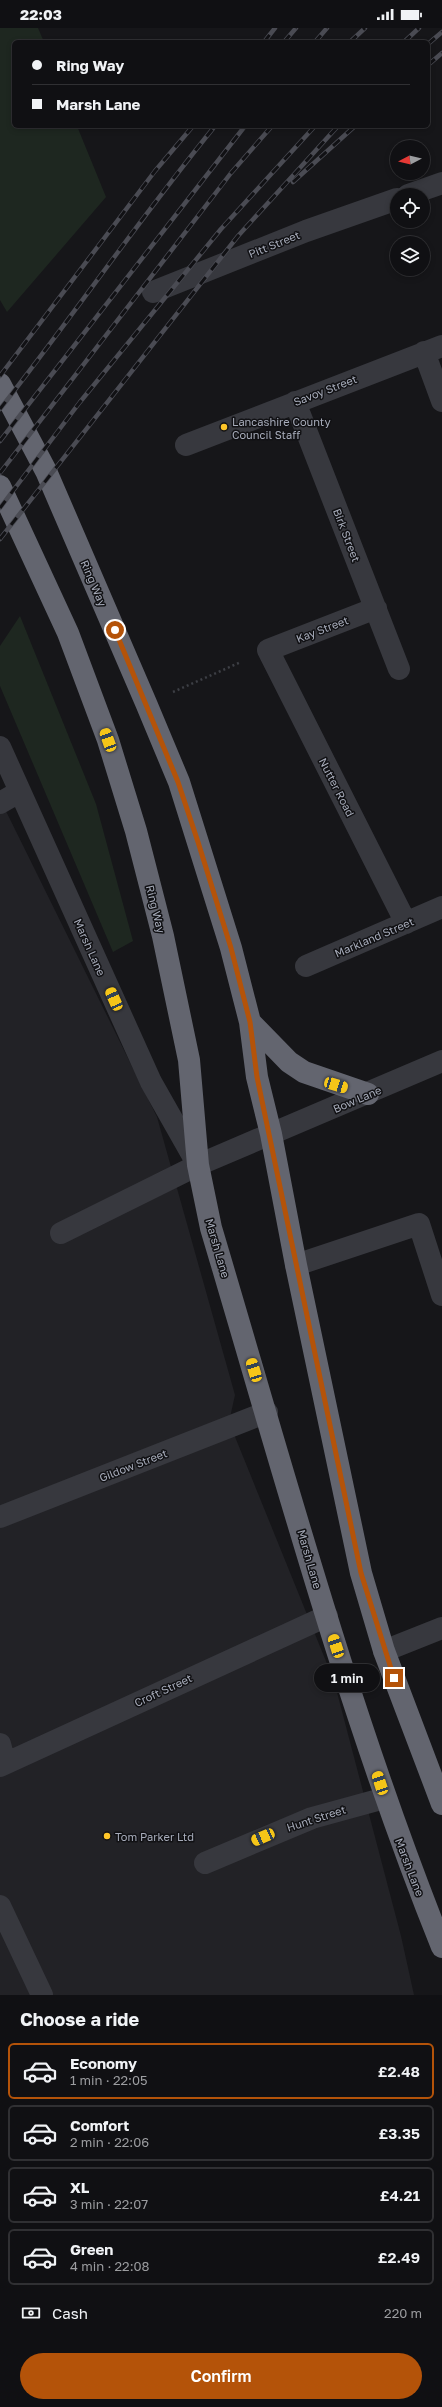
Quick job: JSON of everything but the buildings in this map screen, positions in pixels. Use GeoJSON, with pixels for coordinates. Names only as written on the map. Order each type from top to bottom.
{"type":"FeatureCollection","features":[{"type":"Feature","properties":{"kind":"highway","name":"Ring Way"},"geometry":{"type":"LineString","coordinates":[[0,384],[46,471],[146,703],[178,782],[231,948],[250,1022],[257,1077],[271,1134]]}},
{"type":"Feature","properties":{"kind":"highway","name":"Ring Way"},"geometry":{"type":"LineString","coordinates":[[0,486],[68,633],[108,740],[136,831],[163,936],[189,1060],[198,1165]]}},
{"type":"Feature","properties":{"kind":"highway"},"geometry":{"type":"LineString","coordinates":[[250,1022],[289,1062],[304,1072],[368,1094]]}},
{"type":"Feature","properties":{"kind":"highway"},"geometry":{"type":"LineString","coordinates":[[271,1134],[296,1265],[361,1573],[384,1650],[442,1804]]}},
{"type":"Feature","properties":{"kind":"highway","name":"Marsh Lane"},"geometry":{"type":"LineString","coordinates":[[198,1165],[211,1228],[327,1616],[385,1798],[442,1946]]}},
{"type":"Feature","properties":{"kind":"street"},"geometry":{"type":"LineString","coordinates":[[428,188],[442,183]]}},
{"type":"Feature","properties":{"kind":"street","name":"Pitt Street"},"geometry":{"type":"LineString","coordinates":[[152,292],[306,231],[390,201]]}},
{"type":"Feature","properties":{"kind":"street"},"geometry":{"type":"LineString","coordinates":[[433,349],[442,401]]}},
{"type":"Feature","properties":{"kind":"street","name":"Savoy Street"},"geometry":{"type":"LineString","coordinates":[[186,445],[433,349]]}},
{"type":"Feature","properties":{"kind":"street","name":"Birk Street"},"geometry":{"type":"LineString","coordinates":[[295,402],[399,669]]}},
{"type":"Feature","properties":{"kind":"street","name":"Kay Street"},"geometry":{"type":"LineString","coordinates":[[268,650],[376,608]]}},
{"type":"Feature","properties":{"kind":"street","name":"Nutter Road"},"geometry":{"type":"LineString","coordinates":[[268,650],[406,923]]}},
{"type":"Feature","properties":{"kind":"street","name":"Marsh Lane"},"geometry":{"type":"LineString","coordinates":[[0,747],[154,1088],[198,1165]]}},
{"type":"Feature","properties":{"kind":"street"},"geometry":{"type":"LineString","coordinates":[[0,803],[20,792]]}},
{"type":"Feature","properties":{"kind":"street","name":"Markland Street"},"geometry":{"type":"LineString","coordinates":[[306,966],[442,907]]}},
{"type":"Feature","properties":{"kind":"street","name":"Bow Lane"},"geometry":{"type":"LineString","coordinates":[[271,1134],[368,1094],[442,1061]]}},
{"type":"Feature","properties":{"kind":"street"},"geometry":{"type":"LineString","coordinates":[[61,1233],[198,1165],[271,1134]]}},
{"type":"Feature","properties":{"kind":"street"},"geometry":{"type":"LineString","coordinates":[[296,1265],[419,1224],[442,1295]]}},
{"type":"Feature","properties":{"kind":"street","name":"Gildow Street"},"geometry":{"type":"LineString","coordinates":[[0,1517],[266,1412]]}},
{"type":"Feature","properties":{"kind":"street","name":"Croft Street"},"geometry":{"type":"LineString","coordinates":[[2,1758],[327,1616]]}},
{"type":"Feature","properties":{"kind":"street"},"geometry":{"type":"LineString","coordinates":[[384,1650],[442,1628]]}},
{"type":"Feature","properties":{"kind":"street","name":"Hunt Street"},"geometry":{"type":"LineString","coordinates":[[205,1863],[312,1818],[385,1798]]}},
{"type":"Feature","properties":{"kind":"street"},"geometry":{"type":"LineString","coordinates":[[0,1906],[42,1995]]}},
{"type":"Feature","properties":{"kind":"path"},"geometry":{"type":"LineString","coordinates":[[146,703],[268,650]]}},
{"type":"Feature","properties":{"kind":"shaded area"},"geometry":{"type":"Polygon","coordinates":[[[0,28],[38,28],[43,40],[12,40],[12,128],[78,128],[106,197],[7,312],[0,300],[0,28]]]}},
{"type":"Feature","properties":{"kind":"shaded area"},"geometry":{"type":"Polygon","coordinates":[[[20,616],[96,804],[133,941],[113,952],[0,686],[0,646],[20,616]]]}},
{"type":"Feature","properties":{"kind":"shaded area"},"geometry":{"type":"Polygon","coordinates":[[[0,799],[157,1117],[235,1395],[229,1422],[334,1681],[401,1936],[414,1995],[0,1995],[0,799]]]}},
{"type":"Feature","properties":{"kind":"railway"},"geometry":{"type":"LineString","coordinates":[[266,40],[275,28]]}},
{"type":"Feature","properties":{"kind":"railway"},"geometry":{"type":"LineString","coordinates":[[286,40],[296,28]]}},
{"type":"Feature","properties":{"kind":"railway"},"geometry":{"type":"LineString","coordinates":[[317,40],[327,28]]}},
{"type":"Feature","properties":{"kind":"railway"},"geometry":{"type":"LineString","coordinates":[[352,40],[365,28]]}},
{"type":"Feature","properties":{"kind":"railway"},"geometry":{"type":"LineString","coordinates":[[406,40],[419,28]]}},
{"type":"Feature","properties":{"kind":"railway"},"geometry":{"type":"LineString","coordinates":[[430,42],[442,32]]}},
{"type":"Feature","properties":{"kind":"railway"},"geometry":{"type":"LineString","coordinates":[[430,63],[442,53]]}},
{"type":"Feature","properties":{"kind":"railway"},"geometry":{"type":"LineString","coordinates":[[0,376],[155,171],[191,128]]}},
{"type":"Feature","properties":{"kind":"railway"},"geometry":{"type":"LineString","coordinates":[[0,409],[160,196],[213,128]]}},
{"type":"Feature","properties":{"kind":"railway"},"geometry":{"type":"LineString","coordinates":[[0,441],[243,128]]}},
{"type":"Feature","properties":{"kind":"railway"},"geometry":{"type":"LineString","coordinates":[[0,473],[231,173],[270,128]]}},
{"type":"Feature","properties":{"kind":"railway"},"geometry":{"type":"LineString","coordinates":[[0,508],[80,402],[221,229],[313,128]]}},
{"type":"Feature","properties":{"kind":"railway"},"geometry":{"type":"LineString","coordinates":[[0,539],[238,236],[336,128]]}},
{"type":"Feature","properties":{"kind":"railway"},"geometry":{"type":"LineString","coordinates":[[293,182],[353,128]]}},
{"type":"Feature","properties":{"kind":"place","name":"Lancashire County Council Staff"},"geometry":{"type":"Point","coordinates":[224,427]}},
{"type":"Feature","properties":{"kind":"place","name":"Tom Parker Ltd"},"geometry":{"type":"Point","coordinates":[107,1836]}},
{"type":"Feature","properties":{"kind":"route"},"geometry":{"type":"LineString","coordinates":[[115,630],[178,782],[231,948],[250,1022],[257,1077],[271,1134],[296,1265],[361,1573],[394,1678]]}}]}
